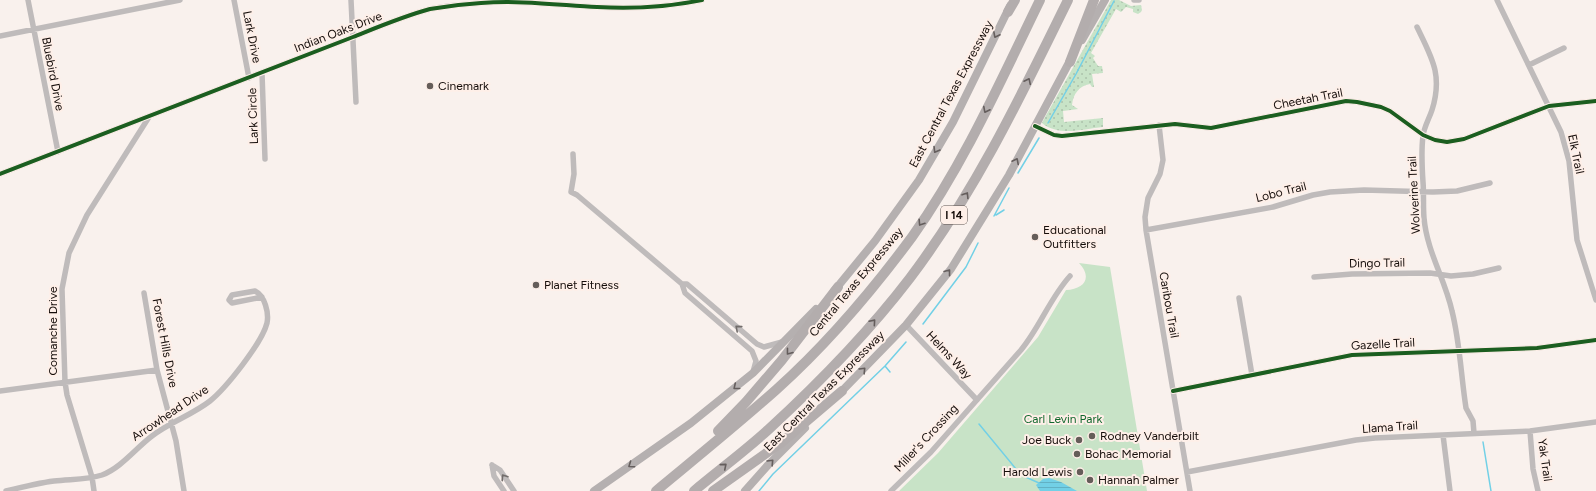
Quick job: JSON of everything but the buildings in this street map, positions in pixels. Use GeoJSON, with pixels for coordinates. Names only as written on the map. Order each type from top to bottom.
{"type":"FeatureCollection","features":[{"type":"Feature","properties":{"kind":"highway"},"geometry":{"type":"LineString","coordinates":[[1008,12],[1014,0]]}},
{"type":"Feature","properties":{"kind":"highway","name":"Central Texas Expressway"},"geometry":{"type":"LineString","coordinates":[[656,491],[778,388],[844,321],[885,272],[912,236],[962,156],[1040,0]]}},
{"type":"Feature","properties":{"kind":"highway","name":"I 14"},"geometry":{"type":"LineString","coordinates":[[694,491],[768,430],[814,386],[853,346],[909,279],[956,212],[988,158],[1068,0]]}},
{"type":"Feature","properties":{"kind":"highway"},"geometry":{"type":"LineString","coordinates":[[1070,62],[1094,0]]}},
{"type":"Feature","properties":{"kind":"highway"},"geometry":{"type":"LineString","coordinates":[[649,491],[725,425],[782,360],[838,287]]}},
{"type":"Feature","properties":{"kind":"highway"},"geometry":{"type":"LineString","coordinates":[[713,491],[782,442],[842,391]]}},
{"type":"Feature","properties":{"kind":"main road","name":"East Central Texas Expressway"},"geometry":{"type":"LineString","coordinates":[[745,491],[768,465],[906,325],[951,269],[1007,178],[1105,0]]}},
{"type":"Feature","properties":{"kind":"main road","name":"East Central Texas Expressway"},"geometry":{"type":"LineString","coordinates":[[594,491],[691,424],[753,373],[838,287],[875,241],[919,180],[953,122],[1008,12]]}},
{"type":"Feature","properties":{"kind":"street","name":"Bluebird Drive"},"geometry":{"type":"LineString","coordinates":[[28,0],[58,152]]}},
{"type":"Feature","properties":{"kind":"street"},"geometry":{"type":"LineString","coordinates":[[0,36],[180,0]]}},
{"type":"Feature","properties":{"kind":"street","name":"Lark Drive"},"geometry":{"type":"LineString","coordinates":[[234,0],[249,78]]}},
{"type":"Feature","properties":{"kind":"street"},"geometry":{"type":"LineString","coordinates":[[351,0],[356,102]]}},
{"type":"Feature","properties":{"kind":"street","name":"Indian Oaks Drive"},"geometry":{"type":"LineString","coordinates":[[0,174],[412,14],[449,6],[483,2],[539,2],[598,7],[636,7],[702,0]]}},
{"type":"Feature","properties":{"kind":"street","name":"Elk Trail"},"geometry":{"type":"LineString","coordinates":[[1497,0],[1549,106],[1567,149],[1577,240],[1596,300]]}},
{"type":"Feature","properties":{"kind":"street","name":"Wolverine Trail"},"geometry":{"type":"LineString","coordinates":[[1417,27],[1434,63],[1437,78],[1437,92],[1423,135],[1424,218],[1427,238],[1453,312],[1466,408],[1473,421],[1474,433]]}},
{"type":"Feature","properties":{"kind":"street"},"geometry":{"type":"LineString","coordinates":[[1529,65],[1564,48]]}},
{"type":"Feature","properties":{"kind":"street","name":"Lark Circle"},"geometry":{"type":"LineString","coordinates":[[262,73],[265,159]]}},
{"type":"Feature","properties":{"kind":"street","name":"Cheetah Trail"},"geometry":{"type":"LineString","coordinates":[[1035,126],[1062,136],[1159,125],[1180,124],[1212,128],[1346,101],[1370,104],[1390,110],[1423,135],[1435,140],[1447,142],[1464,139],[1549,106],[1596,101]]}},
{"type":"Feature","properties":{"kind":"street","name":"Comanche Drive"},"geometry":{"type":"LineString","coordinates":[[94,491],[92,477],[67,395],[65,382],[62,289],[69,253],[87,215],[149,117]]}},
{"type":"Feature","properties":{"kind":"street","name":"Caribou Trail"},"geometry":{"type":"LineString","coordinates":[[1159,125],[1163,151],[1162,164],[1160,174],[1148,198],[1145,218],[1146,230],[1190,491]]}},
{"type":"Feature","properties":{"kind":"street"},"geometry":{"type":"LineString","coordinates":[[573,154],[574,174],[571,192],[583,200],[682,284],[685,293],[752,351],[756,361],[753,373]]}},
{"type":"Feature","properties":{"kind":"street","name":"Lobo Trail"},"geometry":{"type":"LineString","coordinates":[[1146,230],[1273,207],[1313,195],[1330,192],[1364,190],[1424,192],[1457,191],[1490,183]]}},
{"type":"Feature","properties":{"kind":"street","name":"Dingo Trail"},"geometry":{"type":"LineString","coordinates":[[1314,277],[1352,274],[1439,274],[1451,276],[1473,274],[1499,268]]}},
{"type":"Feature","properties":{"kind":"street","name":"Miller's Crossing"},"geometry":{"type":"LineString","coordinates":[[891,491],[931,452],[1030,338],[1062,284],[1070,276]]}},
{"type":"Feature","properties":{"kind":"street"},"geometry":{"type":"LineString","coordinates":[[682,284],[687,284],[757,344],[764,347],[784,342]]}},
{"type":"Feature","properties":{"kind":"street"},"geometry":{"type":"LineString","coordinates":[[255,291],[262,297],[232,303],[229,300],[232,295],[255,291]]}},
{"type":"Feature","properties":{"kind":"street","name":"Forest Hills Drive"},"geometry":{"type":"LineString","coordinates":[[144,293],[157,370],[176,441],[184,491]]}},
{"type":"Feature","properties":{"kind":"street","name":"Arrowhead Drive"},"geometry":{"type":"LineString","coordinates":[[6,491],[54,481],[103,475],[113,469],[154,434],[213,398],[222,390],[240,368],[260,337],[267,323],[267,313],[262,297]]}},
{"type":"Feature","properties":{"kind":"street"},"geometry":{"type":"LineString","coordinates":[[1239,298],[1252,375]]}},
{"type":"Feature","properties":{"kind":"street","name":"Helms Way"},"geometry":{"type":"LineString","coordinates":[[906,325],[977,400]]}},
{"type":"Feature","properties":{"kind":"street","name":"Gazelle Trail"},"geometry":{"type":"LineString","coordinates":[[1173,391],[1352,355],[1537,348],[1596,340]]}},
{"type":"Feature","properties":{"kind":"street"},"geometry":{"type":"LineString","coordinates":[[0,391],[157,370]]}},
{"type":"Feature","properties":{"kind":"street","name":"Llama Trail"},"geometry":{"type":"LineString","coordinates":[[1187,472],[1356,440],[1530,431],[1596,422]]}},
{"type":"Feature","properties":{"kind":"street","name":"Yak Trail"},"geometry":{"type":"LineString","coordinates":[[1530,431],[1533,469],[1538,491]]}},
{"type":"Feature","properties":{"kind":"street"},"geometry":{"type":"LineString","coordinates":[[1443,435],[1450,491]]}},
{"type":"Feature","properties":{"kind":"street"},"geometry":{"type":"LineString","coordinates":[[504,491],[494,476],[492,465],[500,470],[514,491]]}},
{"type":"Feature","properties":{"kind":"green space"},"geometry":{"type":"Polygon","coordinates":[[[1111,0],[1119,0],[1131,6],[1141,5],[1142,10],[1138,14],[1133,12],[1133,9],[1126,7],[1121,12],[1116,9],[1091,53],[1095,56],[1093,58],[1098,66],[1102,66],[1103,73],[1092,74],[1094,87],[1090,84],[1077,91],[1072,105],[1078,109],[1063,111],[1064,122],[1103,118],[1103,127],[1063,131],[1049,127],[1042,123],[1111,0]]]}},
{"type":"Feature","properties":{"kind":"green space","name":"Carl Levin Park"},"geometry":{"type":"Polygon","coordinates":[[[1079,263],[1110,267],[1147,491],[899,491],[938,453],[1038,337],[1066,290],[1082,285],[1086,278],[1083,268],[1079,263]]]}},
{"type":"Feature","properties":{"kind":"water"},"geometry":{"type":"Polygon","coordinates":[[[1049,478],[1061,482],[1077,491],[1040,491],[1036,485],[1043,479],[1049,478]]]}},
{"type":"Feature","properties":{"kind":"waterway"},"geometry":{"type":"LineString","coordinates":[[1048,123],[1076,74],[1114,1]]}},
{"type":"Feature","properties":{"kind":"waterway"},"geometry":{"type":"LineString","coordinates":[[1018,173],[1039,138]]}},
{"type":"Feature","properties":{"kind":"waterway"},"geometry":{"type":"LineString","coordinates":[[994,216],[1009,188]]}},
{"type":"Feature","properties":{"kind":"waterway"},"geometry":{"type":"LineString","coordinates":[[996,215],[1004,210]]}},
{"type":"Feature","properties":{"kind":"waterway"},"geometry":{"type":"LineString","coordinates":[[923,324],[966,267],[978,243]]}},
{"type":"Feature","properties":{"kind":"waterway"},"geometry":{"type":"LineString","coordinates":[[759,491],[773,474],[885,366],[906,342]]}},
{"type":"Feature","properties":{"kind":"waterway"},"geometry":{"type":"LineString","coordinates":[[885,366],[890,372]]}},
{"type":"Feature","properties":{"kind":"waterway"},"geometry":{"type":"LineString","coordinates":[[979,424],[1021,475],[1039,483]]}},
{"type":"Feature","properties":{"kind":"waterway"},"geometry":{"type":"LineString","coordinates":[[1483,442],[1491,491]]}},
{"type":"Feature","properties":{"kind":"cycle path"},"geometry":{"type":"LineString","coordinates":[[0,174],[391,22],[430,9],[496,2],[637,8],[702,0]]}},
{"type":"Feature","properties":{"kind":"cycle path"},"geometry":{"type":"LineString","coordinates":[[1035,126],[1054,135],[1062,136],[1175,124],[1211,128],[1346,101],[1381,107],[1390,111],[1423,135],[1435,140],[1447,142],[1464,139],[1549,106],[1596,101]]}},
{"type":"Feature","properties":{"kind":"cycle path"},"geometry":{"type":"LineString","coordinates":[[1173,391],[1352,355],[1537,348],[1596,340]]}},
{"type":"Feature","properties":{"kind":"place","name":"Cinemark"},"geometry":{"type":"Point","coordinates":[430,86]}},
{"type":"Feature","properties":{"kind":"place","name":"Educational Outfitters"},"geometry":{"type":"Point","coordinates":[1035,237]}},
{"type":"Feature","properties":{"kind":"place","name":"Planet Fitness"},"geometry":{"type":"Point","coordinates":[536,285]}},
{"type":"Feature","properties":{"kind":"place","name":"Rodney Vanderbilt"},"geometry":{"type":"Point","coordinates":[1092,436]}},
{"type":"Feature","properties":{"kind":"place","name":"Joe Buck"},"geometry":{"type":"Point","coordinates":[1079,440]}},
{"type":"Feature","properties":{"kind":"place","name":"Bohac Memorial"},"geometry":{"type":"Point","coordinates":[1077,454]}},
{"type":"Feature","properties":{"kind":"place","name":"Harold Lewis"},"geometry":{"type":"Point","coordinates":[1080,472]}},
{"type":"Feature","properties":{"kind":"place","name":"Hannah Palmer"},"geometry":{"type":"Point","coordinates":[1090,480]}}]}
